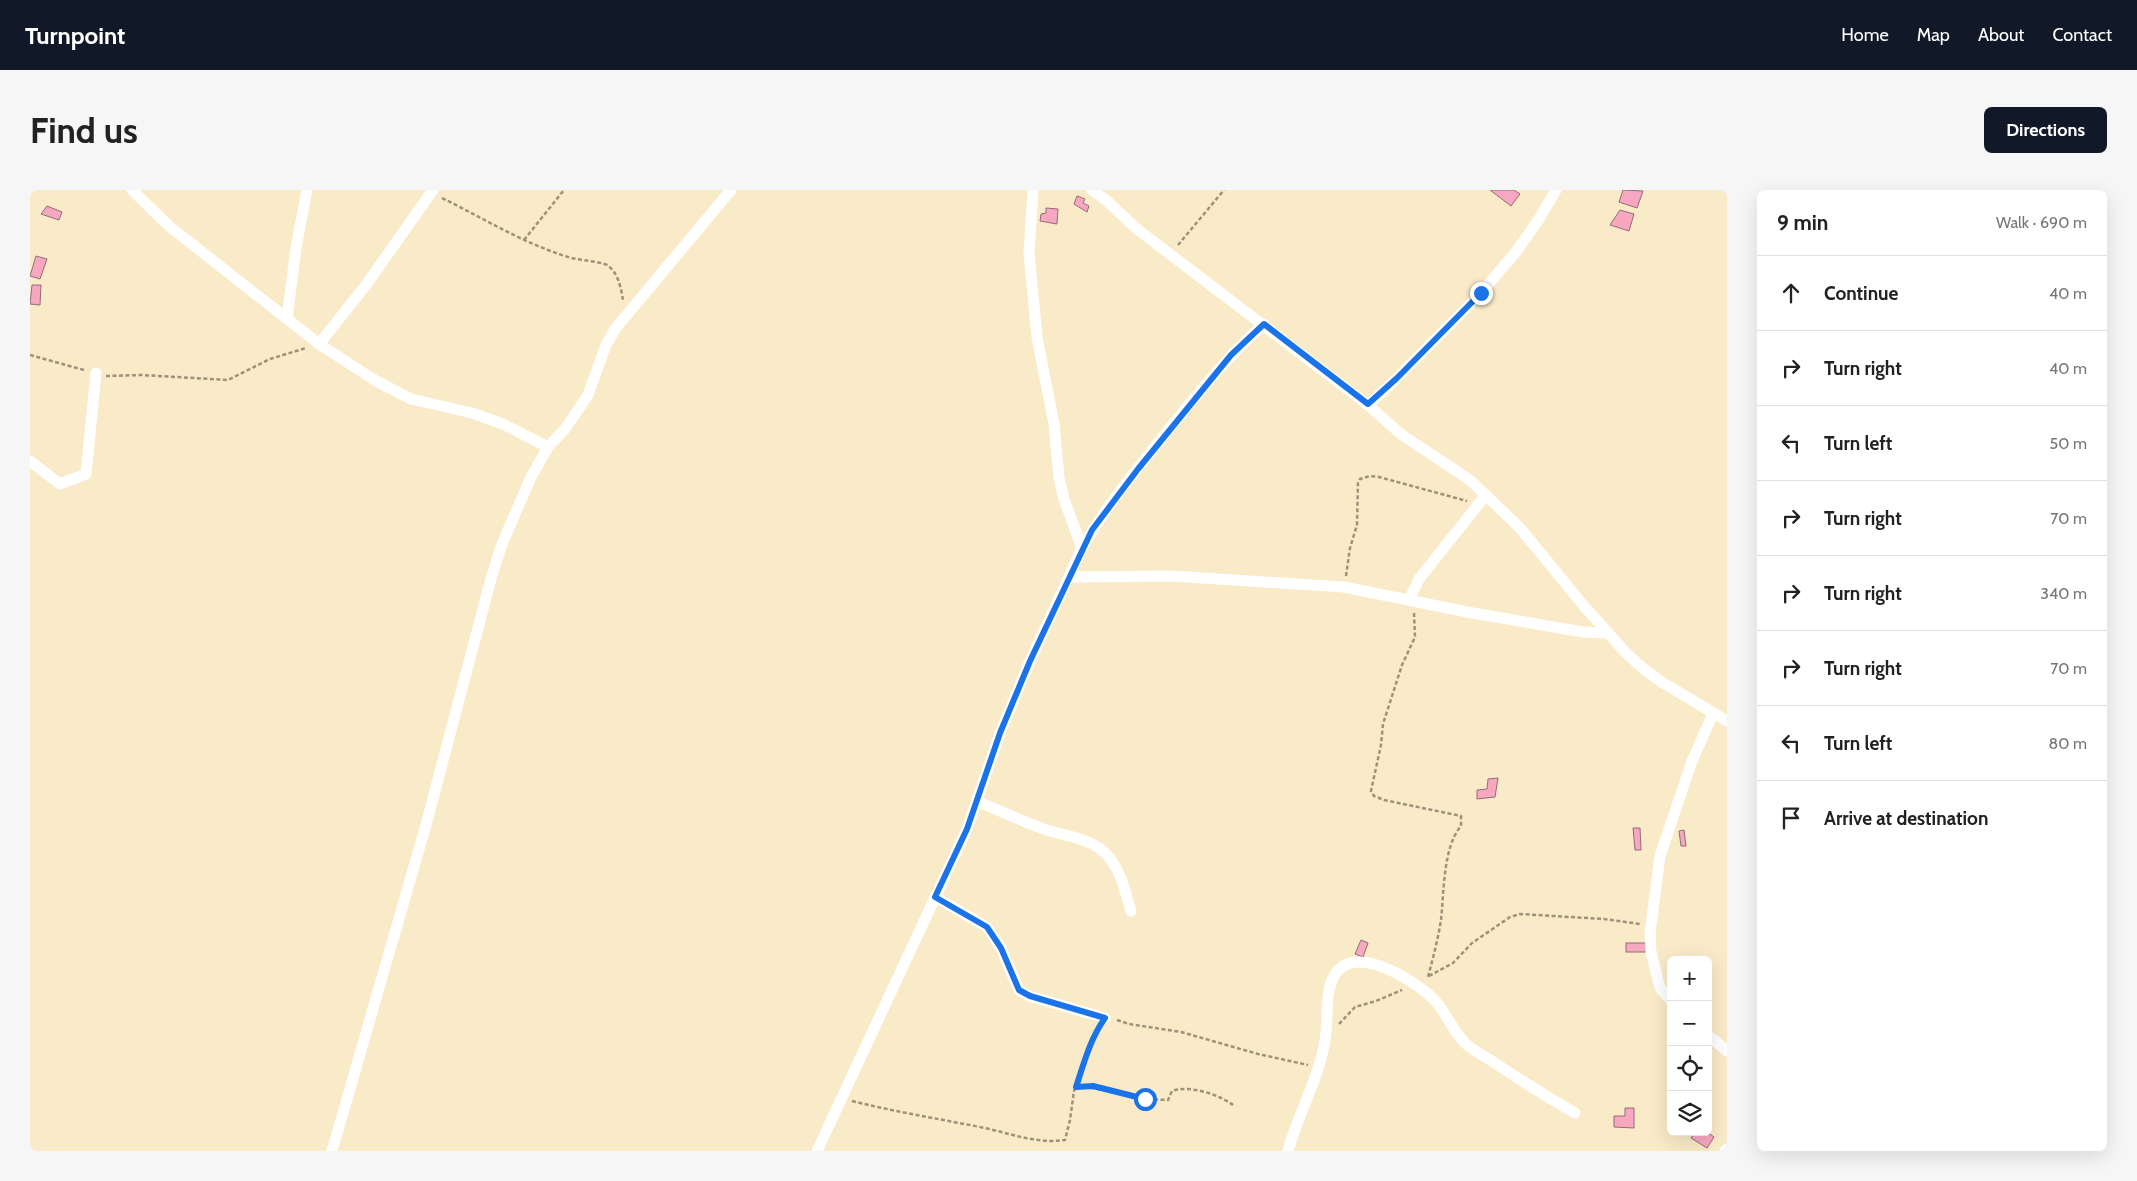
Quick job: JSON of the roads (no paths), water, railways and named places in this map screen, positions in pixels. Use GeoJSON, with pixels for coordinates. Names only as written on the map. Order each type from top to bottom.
{"type":"FeatureCollection","features":[{"type":"Feature","properties":{"kind":"street"},"geometry":{"type":"LineString","coordinates":[[132,190],[169,226],[319,344],[398,393],[412,399],[472,413],[503,424],[548,447]]}},
{"type":"Feature","properties":{"kind":"street"},"geometry":{"type":"LineString","coordinates":[[287,318],[296,248],[307,190]]}},
{"type":"Feature","properties":{"kind":"street"},"geometry":{"type":"LineString","coordinates":[[332,1151],[426,825],[492,575],[502,544],[548,447],[574,416],[588,395],[606,345],[626,315],[731,190]]}},
{"type":"Feature","properties":{"kind":"street"},"geometry":{"type":"LineString","coordinates":[[1033,190],[1030,253],[1037,337],[1054,424],[1059,478],[1082,548]]}},
{"type":"Feature","properties":{"kind":"street"},"geometry":{"type":"LineString","coordinates":[[1092,190],[1107,201],[1137,229],[1368,404],[1402,435],[1470,480],[1482,500],[1520,528],[1608,633],[1645,670],[1727,721]]}},
{"type":"Feature","properties":{"kind":"street"},"geometry":{"type":"LineString","coordinates":[[1368,404],[1397,378],[1481,293],[1516,252],[1539,220],[1556,190]]}},
{"type":"Feature","properties":{"kind":"street"},"geometry":{"type":"LineString","coordinates":[[319,344],[366,285],[432,192]]}},
{"type":"Feature","properties":{"kind":"street"},"geometry":{"type":"LineString","coordinates":[[817,1151],[967,829],[1000,733],[1030,661],[1082,548],[1092,530],[1119,493],[1173,425],[1231,355],[1264,324]]}},
{"type":"Feature","properties":{"kind":"street"},"geometry":{"type":"LineString","coordinates":[[30,461],[60,484],[86,474],[96,373]]}},
{"type":"Feature","properties":{"kind":"street"},"geometry":{"type":"LineString","coordinates":[[1408,600],[1419,579],[1482,500]]}},
{"type":"Feature","properties":{"kind":"street"},"geometry":{"type":"LineString","coordinates":[[1070,577],[1171,576],[1272,584],[1344,587],[1583,632],[1608,633]]}},
{"type":"Feature","properties":{"kind":"street"},"geometry":{"type":"LineString","coordinates":[[1667,996],[1660,988],[1651,952],[1651,925],[1660,856],[1692,761],[1713,714]]}},
{"type":"Feature","properties":{"kind":"street"},"geometry":{"type":"LineString","coordinates":[[977,801],[1042,829],[1096,846],[1114,864],[1120,876],[1131,911]]}},
{"type":"Feature","properties":{"kind":"street"},"geometry":{"type":"LineString","coordinates":[[935,897],[987,927],[1001,948],[1019,990],[1030,996],[1105,1018]]}},
{"type":"Feature","properties":{"kind":"street"},"geometry":{"type":"LineString","coordinates":[[1288,1151],[1292,1136],[1320,1067],[1326,1033],[1328,998],[1333,976],[1338,970],[1350,964],[1367,962],[1375,964],[1416,984],[1438,1004],[1451,1026],[1466,1044],[1546,1097],[1575,1113]]}},
{"type":"Feature","properties":{"kind":"street"},"geometry":{"type":"LineString","coordinates":[[1712,1038],[1727,1051]]}}]}
